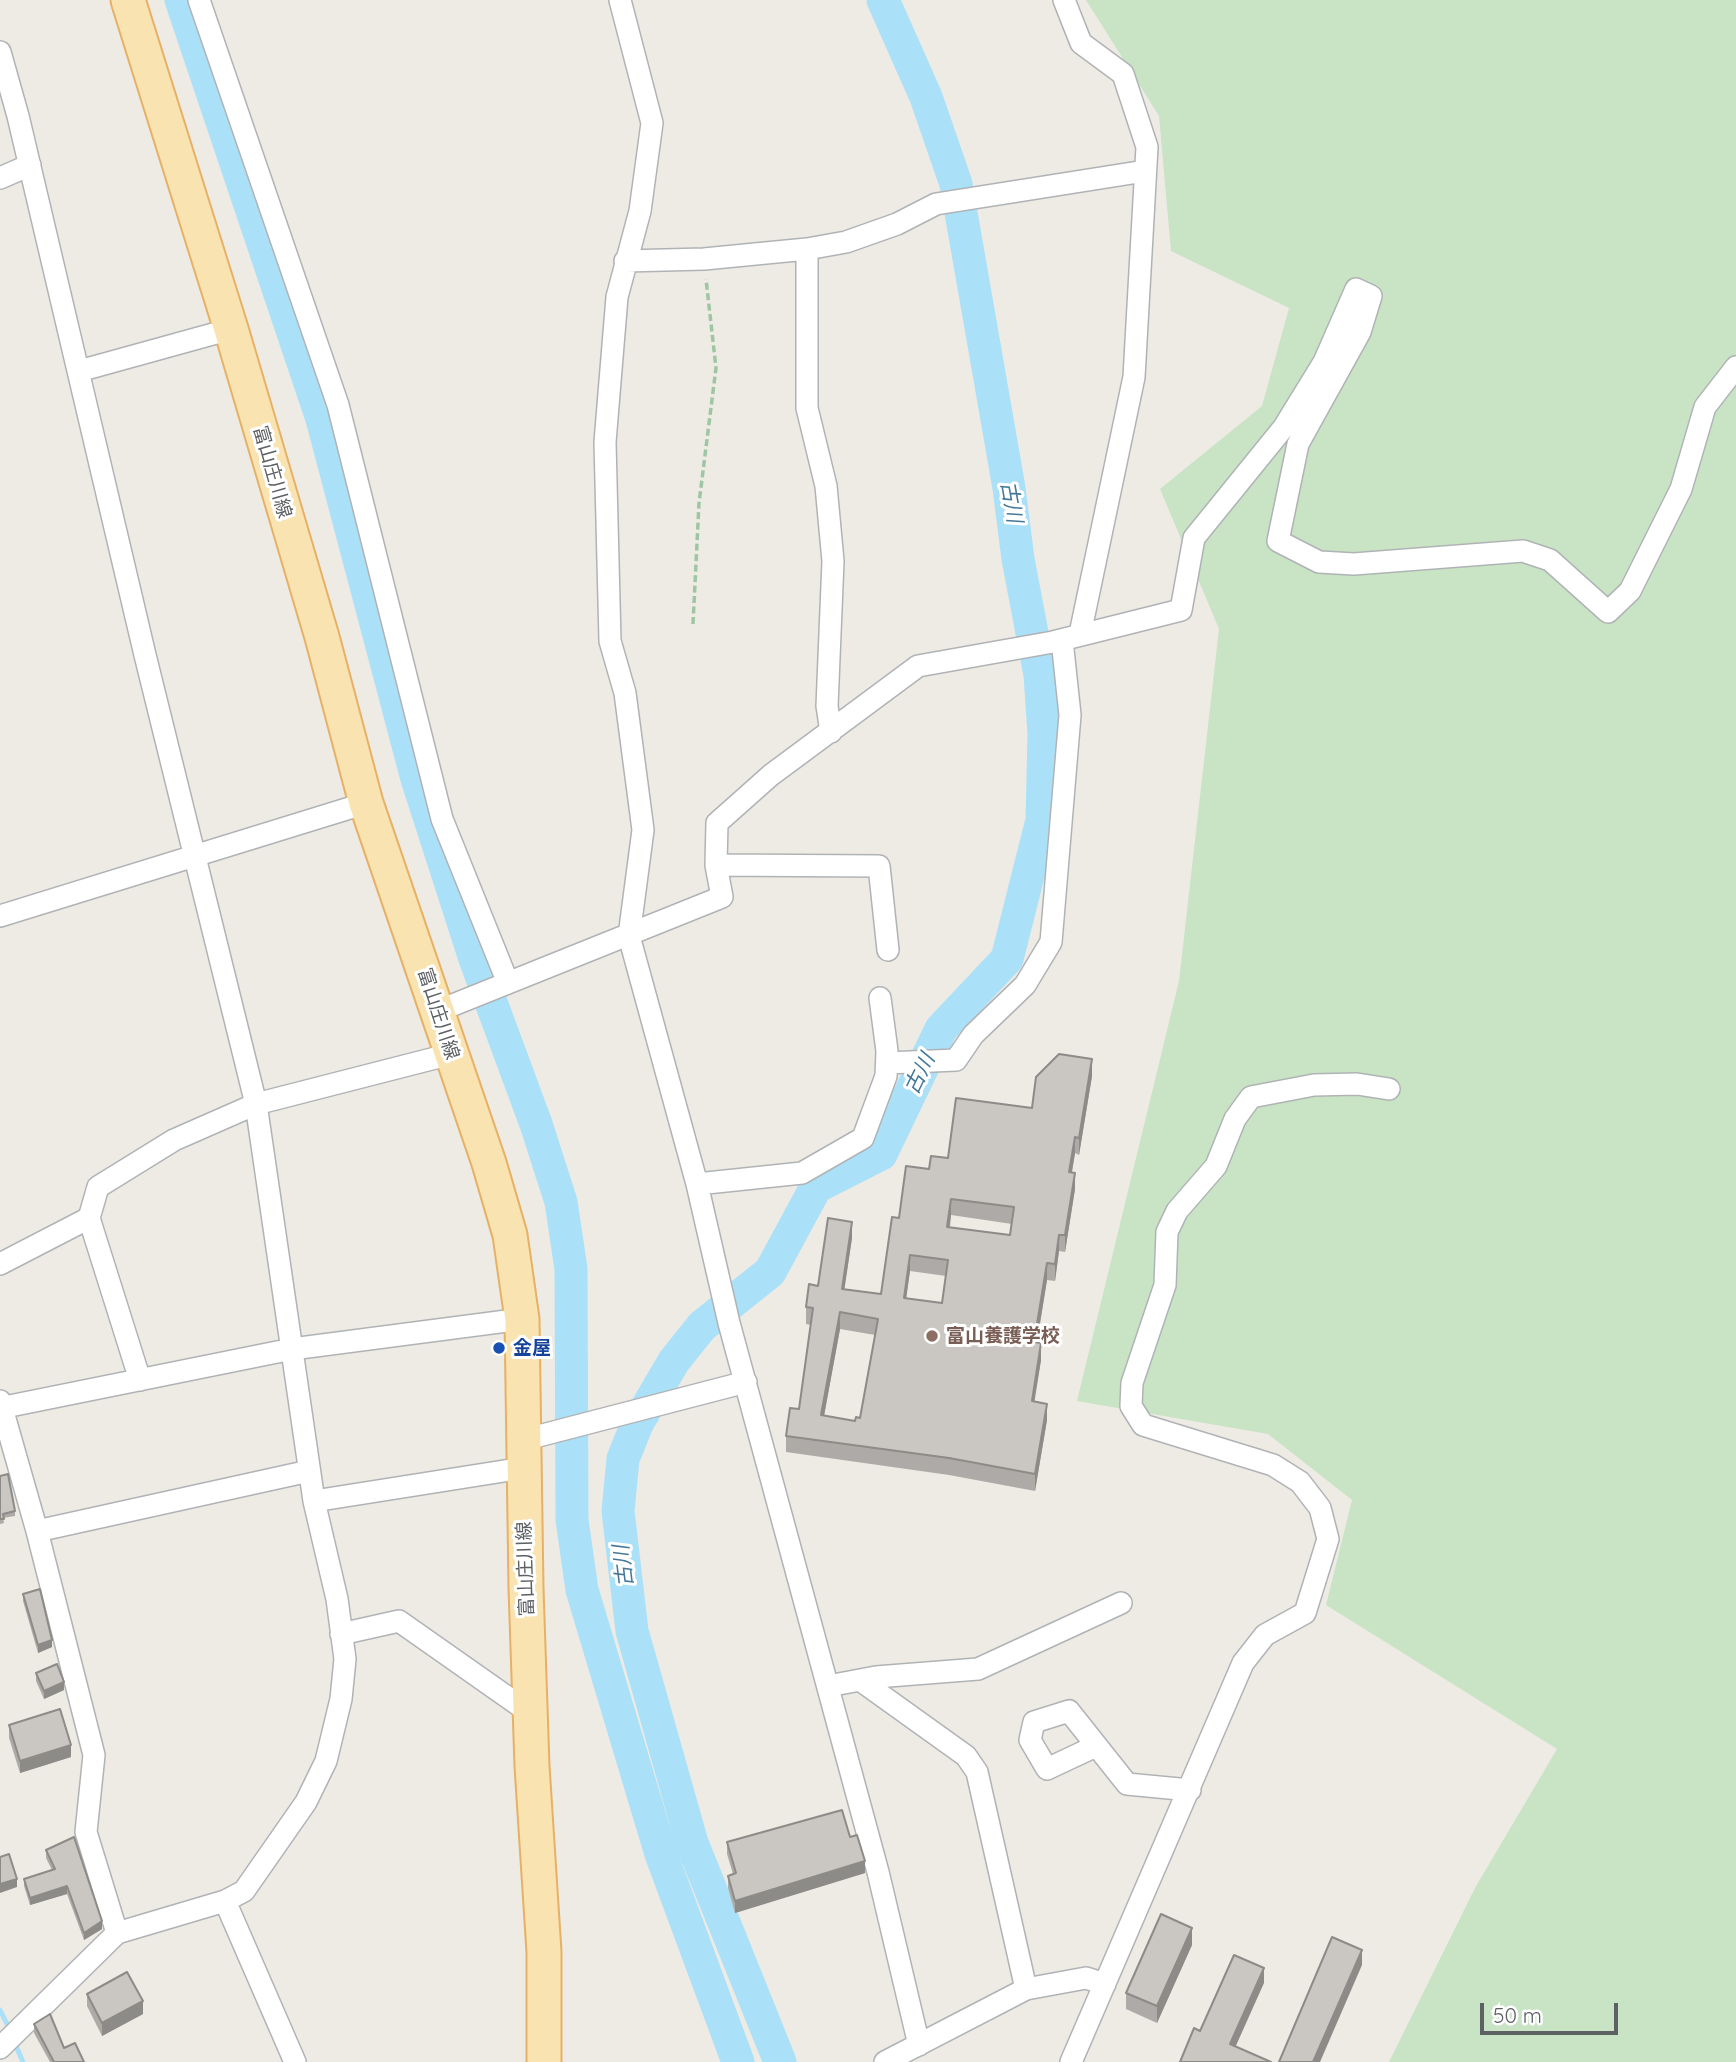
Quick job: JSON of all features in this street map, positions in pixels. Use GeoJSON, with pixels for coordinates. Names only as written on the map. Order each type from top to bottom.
{"type":"FeatureCollection","features":[{"type":"Feature","properties":{"kind":"main road","name":"富山庄川線"},"geometry":{"type":"LineString","coordinates":[[128,0],[231,329],[326,651],[366,803],[453,1005],[451,1054],[510,1236],[522,1319],[533,1447],[531,1707],[544,1952],[544,2062]]}},
{"type":"Feature","properties":{"kind":"street"},"geometry":{"type":"LineString","coordinates":[[199,0],[338,405],[442,819],[504,984]]}},
{"type":"Feature","properties":{"kind":"street"},"geometry":{"type":"LineString","coordinates":[[620,0],[652,123],[640,211],[617,297],[605,442],[610,641],[625,693],[643,830],[629,936],[697,1184],[722,1297],[878,1872],[919,2045]]}},
{"type":"Feature","properties":{"kind":"street"},"geometry":{"type":"LineString","coordinates":[[895,1063],[956,1060],[974,1035],[1025,985],[1051,942],[1070,715],[1065,639],[1134,377],[1147,147],[1123,74],[1081,43],[1064,0]]}},
{"type":"Feature","properties":{"kind":"street"},"geometry":{"type":"LineString","coordinates":[[0,52],[30,165],[256,1104],[309,1471],[330,1568],[345,1659],[341,1699],[327,1761],[306,1802],[244,1891],[225,1901],[117,1933],[2,2041]]}},
{"type":"Feature","properties":{"kind":"street"},"geometry":{"type":"LineString","coordinates":[[0,178],[30,165]]}},
{"type":"Feature","properties":{"kind":"street"},"geometry":{"type":"LineString","coordinates":[[625,261],[704,259],[807,249],[846,242],[897,224],[936,204],[1145,171]]}},
{"type":"Feature","properties":{"kind":"street"},"geometry":{"type":"LineString","coordinates":[[807,249],[807,408],[826,486],[833,561],[827,706],[831,732]]}},
{"type":"Feature","properties":{"kind":"street"},"geometry":{"type":"LineString","coordinates":[[453,1005],[722,897],[716,865],[717,823],[771,775],[918,666],[1065,639],[1181,610],[1194,538],[1284,427],[1324,362],[1356,289],[1371,296],[1360,332],[1298,444],[1278,541],[1319,562],[1354,564],[1523,551],[1550,560],[1608,612],[1630,591],[1681,489],[1704,408],[1736,367]]}},
{"type":"Feature","properties":{"kind":"street"},"geometry":{"type":"LineString","coordinates":[[79,371],[231,329]]}},
{"type":"Feature","properties":{"kind":"street"},"geometry":{"type":"LineString","coordinates":[[0,916],[366,803]]}},
{"type":"Feature","properties":{"kind":"street"},"geometry":{"type":"LineString","coordinates":[[716,865],[879,866],[888,950]]}},
{"type":"Feature","properties":{"kind":"street"},"geometry":{"type":"LineString","coordinates":[[697,1184],[802,1173],[863,1138],[895,1063],[880,998]]}},
{"type":"Feature","properties":{"kind":"street"},"geometry":{"type":"LineString","coordinates":[[140,1380],[89,1219],[98,1187],[174,1140],[256,1104],[451,1054]]}},
{"type":"Feature","properties":{"kind":"street"},"geometry":{"type":"LineString","coordinates":[[1071,2062],[1243,1663],[1265,1635],[1304,1613],[1328,1539],[1320,1508],[1300,1482],[1273,1465],[1143,1425],[1131,1406],[1132,1383],[1165,1285],[1167,1232],[1177,1211],[1216,1166],[1235,1119],[1251,1097],[1314,1085],[1357,1084],[1390,1089]]}},
{"type":"Feature","properties":{"kind":"street"},"geometry":{"type":"LineString","coordinates":[[0,1264],[89,1219]]}},
{"type":"Feature","properties":{"kind":"street"},"geometry":{"type":"LineString","coordinates":[[117,1933],[86,1832],[94,1755],[37,1531],[1,1405],[292,1349],[522,1319]]}},
{"type":"Feature","properties":{"kind":"street"},"geometry":{"type":"LineString","coordinates":[[314,1501],[533,1447],[589,1424],[746,1382]]}},
{"type":"Feature","properties":{"kind":"street"},"geometry":{"type":"LineString","coordinates":[[37,1531],[309,1471]]}},
{"type":"Feature","properties":{"kind":"street"},"geometry":{"type":"LineString","coordinates":[[828,1686],[938,1670],[978,1670],[1121,1603]]}},
{"type":"Feature","properties":{"kind":"street"},"geometry":{"type":"LineString","coordinates":[[341,1634],[399,1621],[520,1706],[531,1707]]}},
{"type":"Feature","properties":{"kind":"street"},"geometry":{"type":"LineString","coordinates":[[860,1680],[966,1756],[977,1772],[1026,1989]]}},
{"type":"Feature","properties":{"kind":"street"},"geometry":{"type":"LineString","coordinates":[[1096,1746],[1126,1784],[1190,1790]]}},
{"type":"Feature","properties":{"kind":"street"},"geometry":{"type":"LineString","coordinates":[[225,1901],[295,2062]]}},
{"type":"Feature","properties":{"kind":"street"},"geometry":{"type":"LineString","coordinates":[[885,2062],[1026,1989],[1086,1978],[1105,1984]]}},
{"type":"Feature","properties":{"kind":"path"},"geometry":{"type":"LineString","coordinates":[[693,624],[699,503],[716,368],[704,259]]}},
{"type":"Feature","properties":{"kind":"green space"},"geometry":{"type":"Polygon","coordinates":[[[1086,0],[1736,0],[1736,2062],[1389,2062],[1475,1888],[1557,1749],[1326,1605],[1352,1500],[1268,1434],[1077,1401],[1179,981],[1219,629],[1160,489],[1262,406],[1289,308],[1171,251],[1159,116],[1086,0]]]}},
{"type":"Feature","properties":{"kind":"building"},"geometry":{"type":"Polygon","coordinates":[[[1059,1054],[1092,1059],[1079,1138],[1075,1137],[1069,1172],[1075,1173],[1065,1235],[1059,1235],[1055,1264],[1047,1263],[1034,1342],[1041,1343],[1032,1401],[1047,1404],[1035,1474],[949,1458],[786,1436],[790,1408],[799,1409],[813,1308],[806,1307],[809,1284],[818,1286],[828,1218],[852,1222],[842,1289],[881,1294],[892,1217],[899,1218],[906,1166],[929,1169],[931,1156],[948,1158],[956,1098],[1032,1108],[1036,1077],[1059,1054]],[[951,1199],[947,1227],[1010,1235],[1014,1207],[951,1199]],[[910,1255],[904,1298],[942,1303],[948,1260],[910,1255]],[[840,1312],[821,1415],[855,1421],[856,1417],[860,1418],[878,1319],[840,1312]]]}},
{"type":"Feature","properties":{"kind":"building"},"geometry":{"type":"Polygon","coordinates":[[[8,1474],[15,1511],[3,1514],[4,1519],[0,1519],[0,1476],[8,1474]]]}},
{"type":"Feature","properties":{"kind":"building"},"geometry":{"type":"Polygon","coordinates":[[[40,1589],[52,1640],[38,1645],[23,1594],[40,1589]]]}},
{"type":"Feature","properties":{"kind":"building"},"geometry":{"type":"Polygon","coordinates":[[[57,1664],[64,1682],[44,1691],[36,1673],[57,1664]]]}},
{"type":"Feature","properties":{"kind":"building"},"geometry":{"type":"Polygon","coordinates":[[[60,1709],[71,1745],[20,1761],[9,1725],[60,1709]]]}},
{"type":"Feature","properties":{"kind":"building"},"geometry":{"type":"Polygon","coordinates":[[[842,1810],[850,1837],[857,1835],[865,1861],[735,1901],[728,1876],[736,1873],[727,1842],[842,1810]]]}},
{"type":"Feature","properties":{"kind":"building"},"geometry":{"type":"Polygon","coordinates":[[[74,1837],[102,1921],[84,1933],[67,1886],[30,1898],[24,1879],[55,1869],[46,1850],[74,1837]]]}},
{"type":"Feature","properties":{"kind":"building"},"geometry":{"type":"Polygon","coordinates":[[[9,1854],[17,1879],[0,1884],[0,1857],[9,1854]]]}},
{"type":"Feature","properties":{"kind":"building"},"geometry":{"type":"Polygon","coordinates":[[[1161,1914],[1192,1928],[1157,2006],[1126,1993],[1161,1914]]]}},
{"type":"Feature","properties":{"kind":"building"},"geometry":{"type":"Polygon","coordinates":[[[1332,1937],[1362,1950],[1313,2062],[1279,2062],[1332,1937]]]}},
{"type":"Feature","properties":{"kind":"building"},"geometry":{"type":"Polygon","coordinates":[[[1234,1955],[1264,1968],[1230,2044],[1271,2062],[1180,2062],[1194,2028],[1200,2031],[1234,1955]]]}},
{"type":"Feature","properties":{"kind":"building"},"geometry":{"type":"Polygon","coordinates":[[[127,1972],[143,2001],[102,2023],[87,1994],[127,1972]]]}},
{"type":"Feature","properties":{"kind":"building"},"geometry":{"type":"Polygon","coordinates":[[[50,2014],[64,2048],[75,2043],[84,2062],[54,2062],[34,2024],[50,2014]]]}},
{"type":"Feature","properties":{"kind":"waterway"},"geometry":{"type":"LineString","coordinates":[[181,0],[322,419],[417,779],[475,959],[536,1124],[561,1202],[571,1269],[572,1520],[582,1590],[661,1854],[738,2062]]}},
{"type":"Feature","properties":{"kind":"waterway","name":"古川"},"geometry":{"type":"LineString","coordinates":[[780,2062],[692,1843],[632,1631],[618,1511],[623,1459],[637,1424],[674,1361],[702,1326],[770,1272],[816,1187],[881,1154],[941,1029],[1007,959],[1042,820],[1044,734],[1040,675],[1018,559],[1009,488],[956,184],[926,97],[883,0]]}},
{"type":"Feature","properties":{"kind":"waterway"},"geometry":{"type":"LineString","coordinates":[[0,2010],[11,2032]]}},
{"type":"Feature","properties":{"kind":"waterway"},"geometry":{"type":"LineString","coordinates":[[14,2041],[23,2062]]}},
{"type":"Feature","properties":{"kind":"place","name":"富山養護学校"},"geometry":{"type":"Point","coordinates":[932,1336]}},
{"type":"Feature","properties":{"kind":"place","name":"金屋"},"geometry":{"type":"Point","coordinates":[499,1348]}}]}
